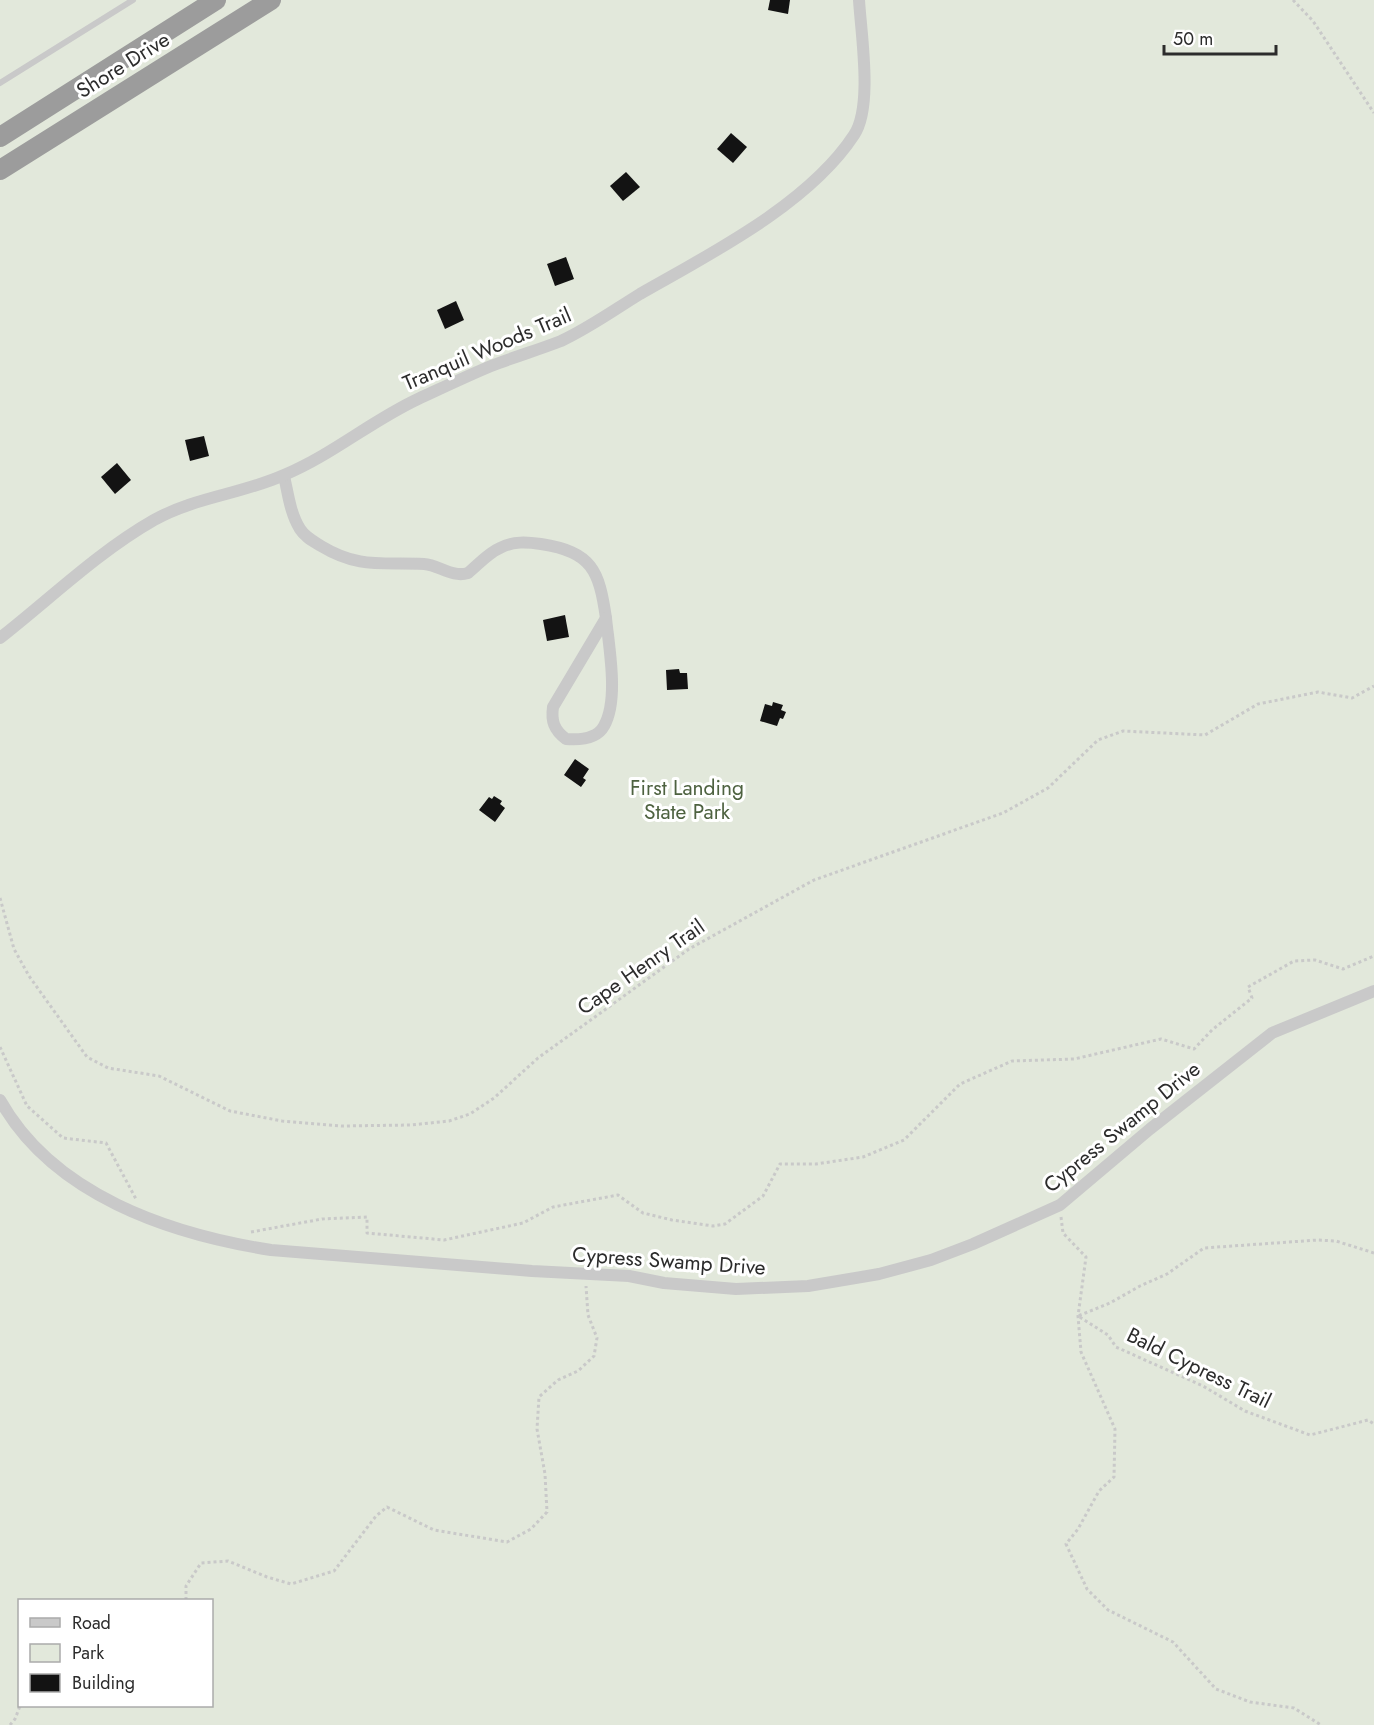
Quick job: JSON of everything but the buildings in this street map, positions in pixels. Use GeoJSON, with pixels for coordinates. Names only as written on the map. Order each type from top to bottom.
{"type":"FeatureCollection","features":[{"type":"Feature","properties":{"kind":"highway","name":"Shore Drive"},"geometry":{"type":"LineString","coordinates":[[0,137],[216,0]]}},
{"type":"Feature","properties":{"kind":"highway","name":"Shore Drive"},"geometry":{"type":"LineString","coordinates":[[0,170],[271,0]]}},
{"type":"Feature","properties":{"kind":"street","name":"Tranquil Woods Trail"},"geometry":{"type":"LineString","coordinates":[[0,638],[83,568],[153,520],[200,502],[284,476],[327,454],[393,411],[493,366],[564,339],[684,270],[772,214],[808,187],[839,155],[856,133],[864,104],[864,66],[859,0]]}},
{"type":"Feature","properties":{"kind":"street"},"geometry":{"type":"LineString","coordinates":[[284,476],[293,515],[300,528],[307,538],[339,557],[376,564],[427,564],[462,575],[468,573],[492,552],[513,543],[555,546],[573,552],[584,560],[599,581],[606,618],[612,692],[610,710],[604,727],[588,738],[566,739],[558,734],[553,725],[553,707],[606,618]]}},
{"type":"Feature","properties":{"kind":"street","name":"Cypress Swamp Drive"},"geometry":{"type":"LineString","coordinates":[[0,1100],[25,1136],[66,1173],[88,1188],[123,1207],[193,1234],[231,1244],[271,1250],[585,1275],[629,1276],[664,1283],[736,1289],[796,1287],[844,1281],[931,1260],[974,1244],[1060,1204],[1150,1129],[1272,1033],[1374,991]]}},
{"type":"Feature","properties":{"kind":"lane"},"geometry":{"type":"LineString","coordinates":[[0,83],[134,0]]}},
{"type":"Feature","properties":{"kind":"path"},"geometry":{"type":"LineString","coordinates":[[1293,0],[1313,21],[1374,113]]}},
{"type":"Feature","properties":{"kind":"path","name":"Cape Henry Trail"},"geometry":{"type":"LineString","coordinates":[[0,898],[14,949],[29,976],[87,1058],[108,1068],[159,1076],[230,1111],[282,1121],[342,1126],[411,1125],[449,1121],[470,1114],[494,1098],[538,1059],[688,949],[814,880],[1003,813],[1048,788],[1098,740],[1123,730],[1205,735],[1258,704],[1318,692],[1352,698],[1374,686]]}},
{"type":"Feature","properties":{"kind":"path"},"geometry":{"type":"LineString","coordinates":[[245,1233],[322,1219],[367,1217],[367,1233],[444,1240],[523,1223],[553,1207],[618,1195],[643,1213],[713,1226],[725,1224],[763,1196],[780,1164],[816,1164],[862,1157],[904,1140],[960,1084],[1012,1061],[1074,1059],[1161,1039],[1194,1049],[1212,1030],[1252,998],[1248,987],[1294,961],[1315,960],[1343,969],[1374,956]]}},
{"type":"Feature","properties":{"kind":"path"},"geometry":{"type":"LineString","coordinates":[[0,1047],[27,1106],[63,1138],[106,1143],[136,1199],[145,1202]]}},
{"type":"Feature","properties":{"kind":"path"},"geometry":{"type":"LineString","coordinates":[[1060,1204],[1063,1233],[1086,1257],[1078,1316],[1081,1352],[1115,1429],[1114,1477],[1099,1491],[1078,1529],[1066,1544],[1087,1589],[1108,1610],[1173,1642],[1216,1689],[1250,1702],[1294,1708],[1321,1725]]}},
{"type":"Feature","properties":{"kind":"path","name":"Bald Cypress Trail"},"geometry":{"type":"LineString","coordinates":[[1078,1316],[1110,1304],[1140,1286],[1167,1274],[1204,1248],[1318,1240],[1336,1241],[1374,1253]]}},
{"type":"Feature","properties":{"kind":"path"},"geometry":{"type":"LineString","coordinates":[[186,1599],[186,1586],[201,1563],[228,1561],[291,1584],[334,1571],[376,1516],[387,1507],[434,1530],[507,1542],[531,1529],[547,1512],[537,1429],[539,1397],[558,1380],[578,1371],[594,1356],[597,1338],[588,1315],[585,1275]]}},
{"type":"Feature","properties":{"kind":"path","name":"Bald Cypress Trail"},"geometry":{"type":"LineString","coordinates":[[1078,1316],[1108,1335],[1116,1347],[1203,1386],[1245,1411],[1310,1435],[1368,1420],[1374,1424]]}},
{"type":"Feature","properties":{"kind":"path"},"geometry":{"type":"LineString","coordinates":[[10,1725],[20,1707]]}},
{"type":"Feature","properties":{"kind":"green space","name":"First Landing State Park"},"geometry":{"type":"Polygon","coordinates":[[[0,0],[1374,0],[1374,1725],[0,1725],[0,0]]]}}]}
